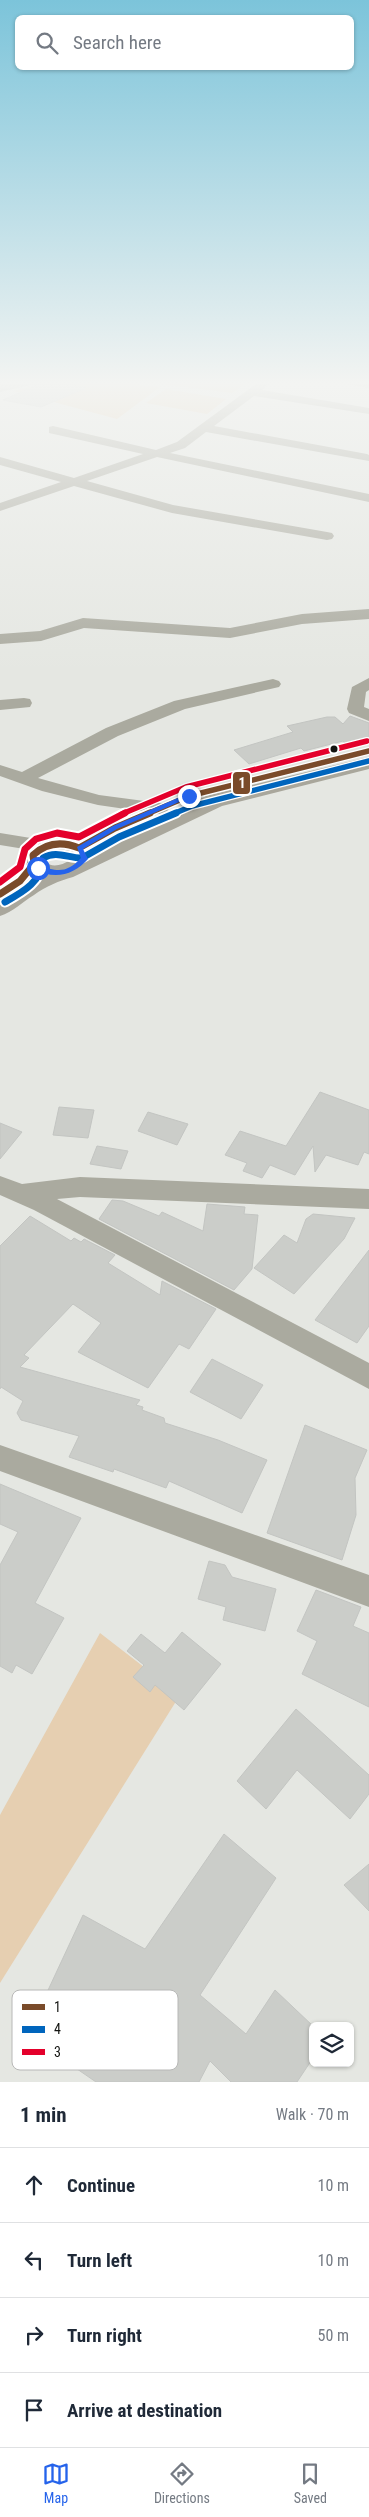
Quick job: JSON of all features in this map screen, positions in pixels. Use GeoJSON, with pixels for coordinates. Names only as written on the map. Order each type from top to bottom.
{"type":"FeatureCollection","features":[{"type":"Feature","properties":{"kind":"street"},"geometry":{"type":"LineString","coordinates":[[61,478],[172,509],[327,536]]}},
{"type":"Feature","properties":{"kind":"street"},"geometry":{"type":"LineString","coordinates":[[0,507],[86,478]]}},
{"type":"Feature","properties":{"kind":"street"},"geometry":{"type":"LineString","coordinates":[[273,478],[369,498]]}},
{"type":"Feature","properties":{"kind":"street"},"geometry":{"type":"LineString","coordinates":[[0,639],[41,636],[83,623],[230,632],[302,619],[369,614]]}},
{"type":"Feature","properties":{"kind":"street"},"geometry":{"type":"LineString","coordinates":[[369,683],[358,690],[355,709],[369,716]]}},
{"type":"Feature","properties":{"kind":"street"},"geometry":{"type":"LineString","coordinates":[[22,779],[112,732],[180,706],[273,684]]}},
{"type":"Feature","properties":{"kind":"street"},"geometry":{"type":"LineString","coordinates":[[0,705],[24,703]]}},
{"type":"Feature","properties":{"kind":"street"},"geometry":{"type":"LineString","coordinates":[[0,839],[38,855],[45,872],[56,873],[73,870],[80,856],[115,828],[189,796],[369,750]]}},
{"type":"Feature","properties":{"kind":"street"},"geometry":{"type":"LineString","coordinates":[[80,856],[214,801],[369,763]]}},
{"type":"Feature","properties":{"kind":"street"},"geometry":{"type":"LineString","coordinates":[[0,770],[22,779],[98,800],[160,808]]}},
{"type":"Feature","properties":{"kind":"street"},"geometry":{"type":"LineString","coordinates":[[0,894],[20,881],[38,855],[65,843],[80,856]]}},
{"type":"Feature","properties":{"kind":"street"},"geometry":{"type":"LineString","coordinates":[[0,908],[28,888],[56,873]]}},
{"type":"Feature","properties":{"kind":"street"},"geometry":{"type":"LineString","coordinates":[[10,1189],[80,1187],[369,1199]]}},
{"type":"Feature","properties":{"kind":"street"},"geometry":{"type":"LineString","coordinates":[[10,1189],[43,1203],[369,1377]]}},
{"type":"Feature","properties":{"kind":"street"},"geometry":{"type":"LineString","coordinates":[[0,1458],[369,1591]]}},
{"type":"Feature","properties":{"kind":"shaded area"},"geometry":{"type":"Polygon","coordinates":[[[100,1633],[180,1695],[0,1983],[0,1815],[100,1633]]]}},
{"type":"Feature","properties":{"kind":"building"},"geometry":{"type":"Polygon","coordinates":[[[350,716],[369,723],[369,741],[347,746],[343,741],[304,751],[301,748],[249,764],[234,750],[293,732],[287,726],[327,717],[335,717],[343,724],[350,716]]]}},
{"type":"Feature","properties":{"kind":"building"},"geometry":{"type":"Polygon","coordinates":[[[320,1092],[369,1110],[369,1154],[364,1152],[358,1165],[326,1155],[315,1172],[313,1146],[295,1175],[270,1165],[262,1178],[243,1171],[247,1163],[225,1155],[240,1131],[286,1146],[320,1092]]]}},
{"type":"Feature","properties":{"kind":"building"},"geometry":{"type":"Polygon","coordinates":[[[59,1107],[94,1110],[88,1138],[53,1135],[59,1107]]]}},
{"type":"Feature","properties":{"kind":"building"},"geometry":{"type":"Polygon","coordinates":[[[148,1112],[188,1124],[177,1145],[138,1131],[148,1112]]]}},
{"type":"Feature","properties":{"kind":"building"},"geometry":{"type":"Polygon","coordinates":[[[0,1123],[22,1132],[0,1159],[0,1123]]]}},
{"type":"Feature","properties":{"kind":"building"},"geometry":{"type":"Polygon","coordinates":[[[97,1146],[128,1151],[121,1169],[90,1164],[97,1146]]]}},
{"type":"Feature","properties":{"kind":"building"},"geometry":{"type":"Polygon","coordinates":[[[112,1200],[123,1201],[159,1216],[162,1212],[203,1231],[207,1204],[245,1207],[244,1214],[258,1215],[252,1269],[234,1290],[99,1219],[112,1200]]]}},
{"type":"Feature","properties":{"kind":"building"},"geometry":{"type":"Polygon","coordinates":[[[313,1214],[355,1218],[344,1239],[294,1294],[254,1268],[284,1235],[297,1243],[306,1219],[313,1214]]]}},
{"type":"Feature","properties":{"kind":"building"},"geometry":{"type":"Polygon","coordinates":[[[30,1216],[71,1241],[74,1238],[81,1242],[84,1239],[115,1255],[108,1263],[160,1295],[162,1281],[216,1309],[189,1349],[179,1344],[148,1388],[78,1352],[101,1323],[73,1304],[24,1355],[29,1358],[20,1367],[140,1400],[136,1405],[143,1407],[142,1410],[164,1418],[165,1423],[218,1440],[267,1460],[242,1513],[169,1481],[166,1488],[114,1469],[113,1472],[69,1457],[79,1436],[21,1420],[17,1413],[23,1401],[1,1387],[0,1389],[0,1246],[30,1216]]]}},
{"type":"Feature","properties":{"kind":"building"},"geometry":{"type":"Polygon","coordinates":[[[369,1250],[369,1326],[357,1343],[315,1320],[369,1250]]]}},
{"type":"Feature","properties":{"kind":"building"},"geometry":{"type":"Polygon","coordinates":[[[212,1359],[263,1385],[241,1419],[190,1392],[212,1359]]]}},
{"type":"Feature","properties":{"kind":"building"},"geometry":{"type":"Polygon","coordinates":[[[305,1425],[367,1450],[355,1478],[356,1515],[342,1560],[267,1533],[305,1425]]]}},
{"type":"Feature","properties":{"kind":"building"},"geometry":{"type":"Polygon","coordinates":[[[0,1484],[81,1518],[35,1603],[64,1618],[32,1674],[16,1665],[12,1673],[0,1666],[0,1565],[18,1532],[0,1524],[0,1484]]]}},
{"type":"Feature","properties":{"kind":"building"},"geometry":{"type":"Polygon","coordinates":[[[209,1561],[225,1565],[232,1577],[276,1589],[265,1631],[223,1620],[226,1607],[198,1599],[209,1561]]]}},
{"type":"Feature","properties":{"kind":"building"},"geometry":{"type":"Polygon","coordinates":[[[316,1590],[361,1607],[353,1626],[369,1633],[369,1707],[302,1674],[317,1641],[297,1631],[316,1590]]]}},
{"type":"Feature","properties":{"kind":"building"},"geometry":{"type":"Polygon","coordinates":[[[182,1632],[221,1664],[184,1710],[155,1685],[150,1692],[133,1677],[144,1665],[127,1651],[141,1634],[165,1653],[182,1632]]]}},
{"type":"Feature","properties":{"kind":"building"},"geometry":{"type":"Polygon","coordinates":[[[296,1709],[369,1775],[369,1794],[350,1819],[297,1770],[266,1809],[237,1781],[296,1709]]]}},
{"type":"Feature","properties":{"kind":"building"},"geometry":{"type":"Polygon","coordinates":[[[224,1834],[276,1878],[200,1995],[246,2034],[275,1990],[309,2022],[309,2064],[297,2082],[231,2082],[210,2061],[199,2082],[96,2082],[79,2070],[178,2070],[178,1990],[48,1990],[83,1915],[145,1949],[224,1834]]]}},
{"type":"Feature","properties":{"kind":"building"},"geometry":{"type":"Polygon","coordinates":[[[369,1864],[369,1911],[344,1885],[369,1864]]]}},
{"type":"Feature","properties":{"kind":"transit line","name":"3"},"geometry":{"type":"LineString","coordinates":[[0,882],[20,867],[24,860],[25,849],[42,835],[65,833],[79,837],[111,819],[186,787],[367,741]]}},
{"type":"Feature","properties":{"kind":"transit line","name":"1"},"geometry":{"type":"LineString","coordinates":[[0,894],[20,881],[34,864],[33,855],[43,847],[60,843],[79,848],[115,828],[189,796],[369,751]]}},
{"type":"Feature","properties":{"kind":"transit line","name":"4"},"geometry":{"type":"LineString","coordinates":[[5,902],[24,890],[36,879],[43,866],[43,858],[48,855],[58,853],[82,858],[119,837],[192,806],[369,761]]}},
{"type":"Feature","properties":{"kind":"route"},"geometry":{"type":"LineString","coordinates":[[38,868],[45,872],[56,873],[73,870],[82,864],[84,859],[84,853],[80,848],[115,828],[189,796]]}}]}
